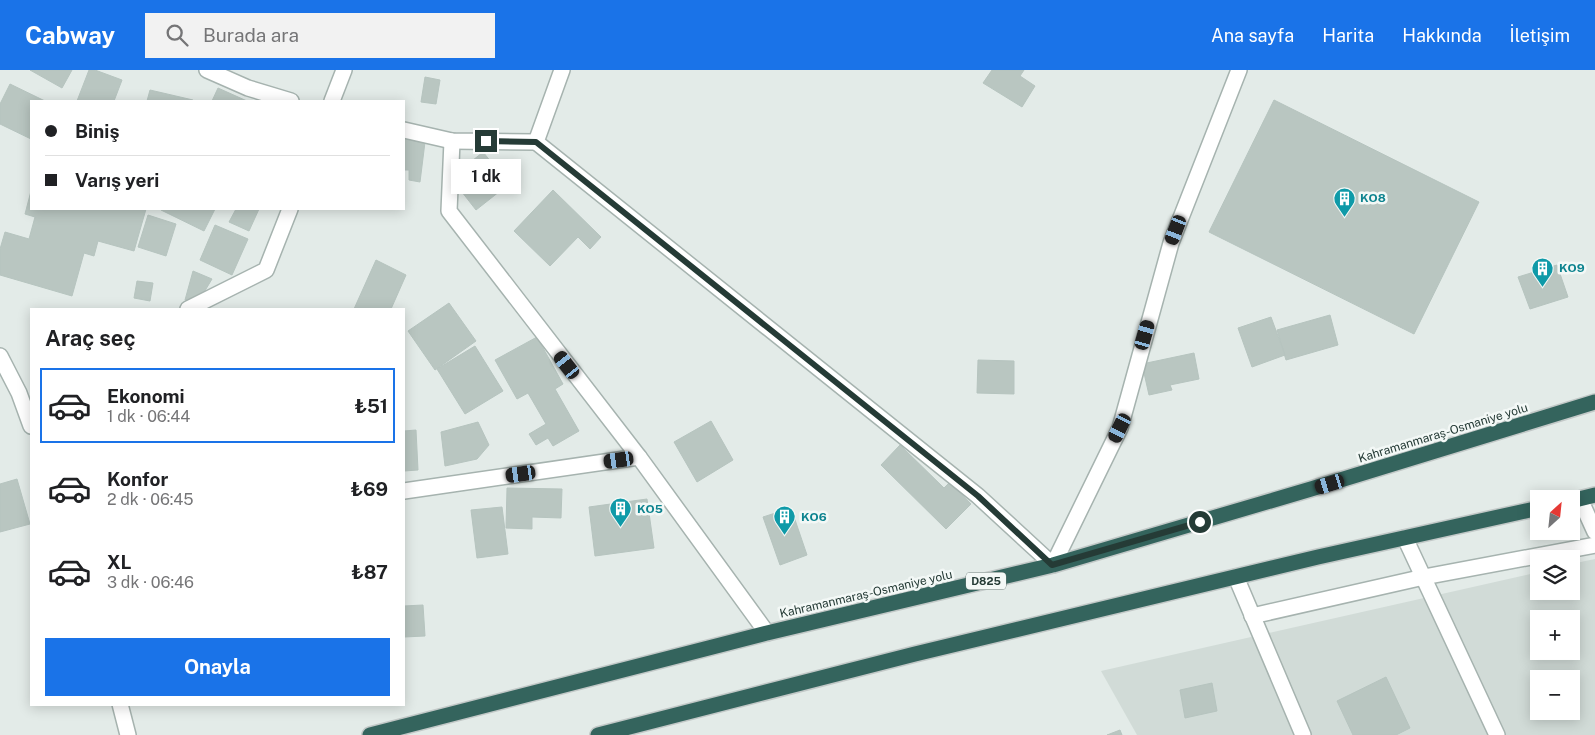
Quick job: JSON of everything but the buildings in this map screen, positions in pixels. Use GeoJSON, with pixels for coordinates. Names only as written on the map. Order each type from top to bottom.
{"type":"FeatureCollection","features":[{"type":"Feature","properties":{"kind":"highway","name":"Kahramanmaraş-Osmaniye yolu"},"geometry":{"type":"LineString","coordinates":[[370,735],[767,633],[1052,565],[1311,490],[1595,402]]}},
{"type":"Feature","properties":{"kind":"highway"},"geometry":{"type":"LineString","coordinates":[[1580,499],[1595,495]]}},
{"type":"Feature","properties":{"kind":"highway"},"geometry":{"type":"LineString","coordinates":[[598,735],[915,654],[1236,577],[1530,510]]}},
{"type":"Feature","properties":{"kind":"street"},"geometry":{"type":"LineString","coordinates":[[207,70],[248,88],[288,100]]}},
{"type":"Feature","properties":{"kind":"street"},"geometry":{"type":"LineString","coordinates":[[332,100],[344,70]]}},
{"type":"Feature","properties":{"kind":"street"},"geometry":{"type":"LineString","coordinates":[[536,142],[562,70]]}},
{"type":"Feature","properties":{"kind":"street"},"geometry":{"type":"LineString","coordinates":[[405,130],[452,141],[536,142],[978,496],[1052,565],[1120,428],[1171,243],[1239,70]]}},
{"type":"Feature","properties":{"kind":"street"},"geometry":{"type":"LineString","coordinates":[[452,141],[449,211],[639,458],[767,633]]}},
{"type":"Feature","properties":{"kind":"street"},"geometry":{"type":"LineString","coordinates":[[190,308],[266,270],[290,210]]}},
{"type":"Feature","properties":{"kind":"street"},"geometry":{"type":"LineString","coordinates":[[0,356],[25,390],[30,420]]}},
{"type":"Feature","properties":{"kind":"street"},"geometry":{"type":"LineString","coordinates":[[405,491],[639,458]]}},
{"type":"Feature","properties":{"kind":"street"},"geometry":{"type":"LineString","coordinates":[[1580,507],[1595,532]]}},
{"type":"Feature","properties":{"kind":"street"},"geometry":{"type":"LineString","coordinates":[[1405,538],[1497,735]]}},
{"type":"Feature","properties":{"kind":"street"},"geometry":{"type":"LineString","coordinates":[[1252,616],[1424,577],[1595,545]]}},
{"type":"Feature","properties":{"kind":"street"},"geometry":{"type":"LineString","coordinates":[[1236,577],[1303,735]]}},
{"type":"Feature","properties":{"kind":"street"},"geometry":{"type":"LineString","coordinates":[[121,706],[128,735]]}},
{"type":"Feature","properties":{"kind":"shaded area"},"geometry":{"type":"Polygon","coordinates":[[[1595,559],[1595,735],[1137,735],[1101,671],[1530,574],[1530,600],[1580,600],[1580,562],[1595,559]]]}},
{"type":"Feature","properties":{"kind":"place","name":"KO8"},"geometry":{"type":"Point","coordinates":[1344,217]}},
{"type":"Feature","properties":{"kind":"place","name":"KO9"},"geometry":{"type":"Point","coordinates":[1543,287]}},
{"type":"Feature","properties":{"kind":"place","name":"KO5"},"geometry":{"type":"Point","coordinates":[621,528]}},
{"type":"Feature","properties":{"kind":"place","name":"KO6"},"geometry":{"type":"Point","coordinates":[785,536]}},
{"type":"Feature","properties":{"kind":"route"},"geometry":{"type":"LineString","coordinates":[[486,141],[536,142],[978,496],[1052,565],[1200,522]]}}]}
